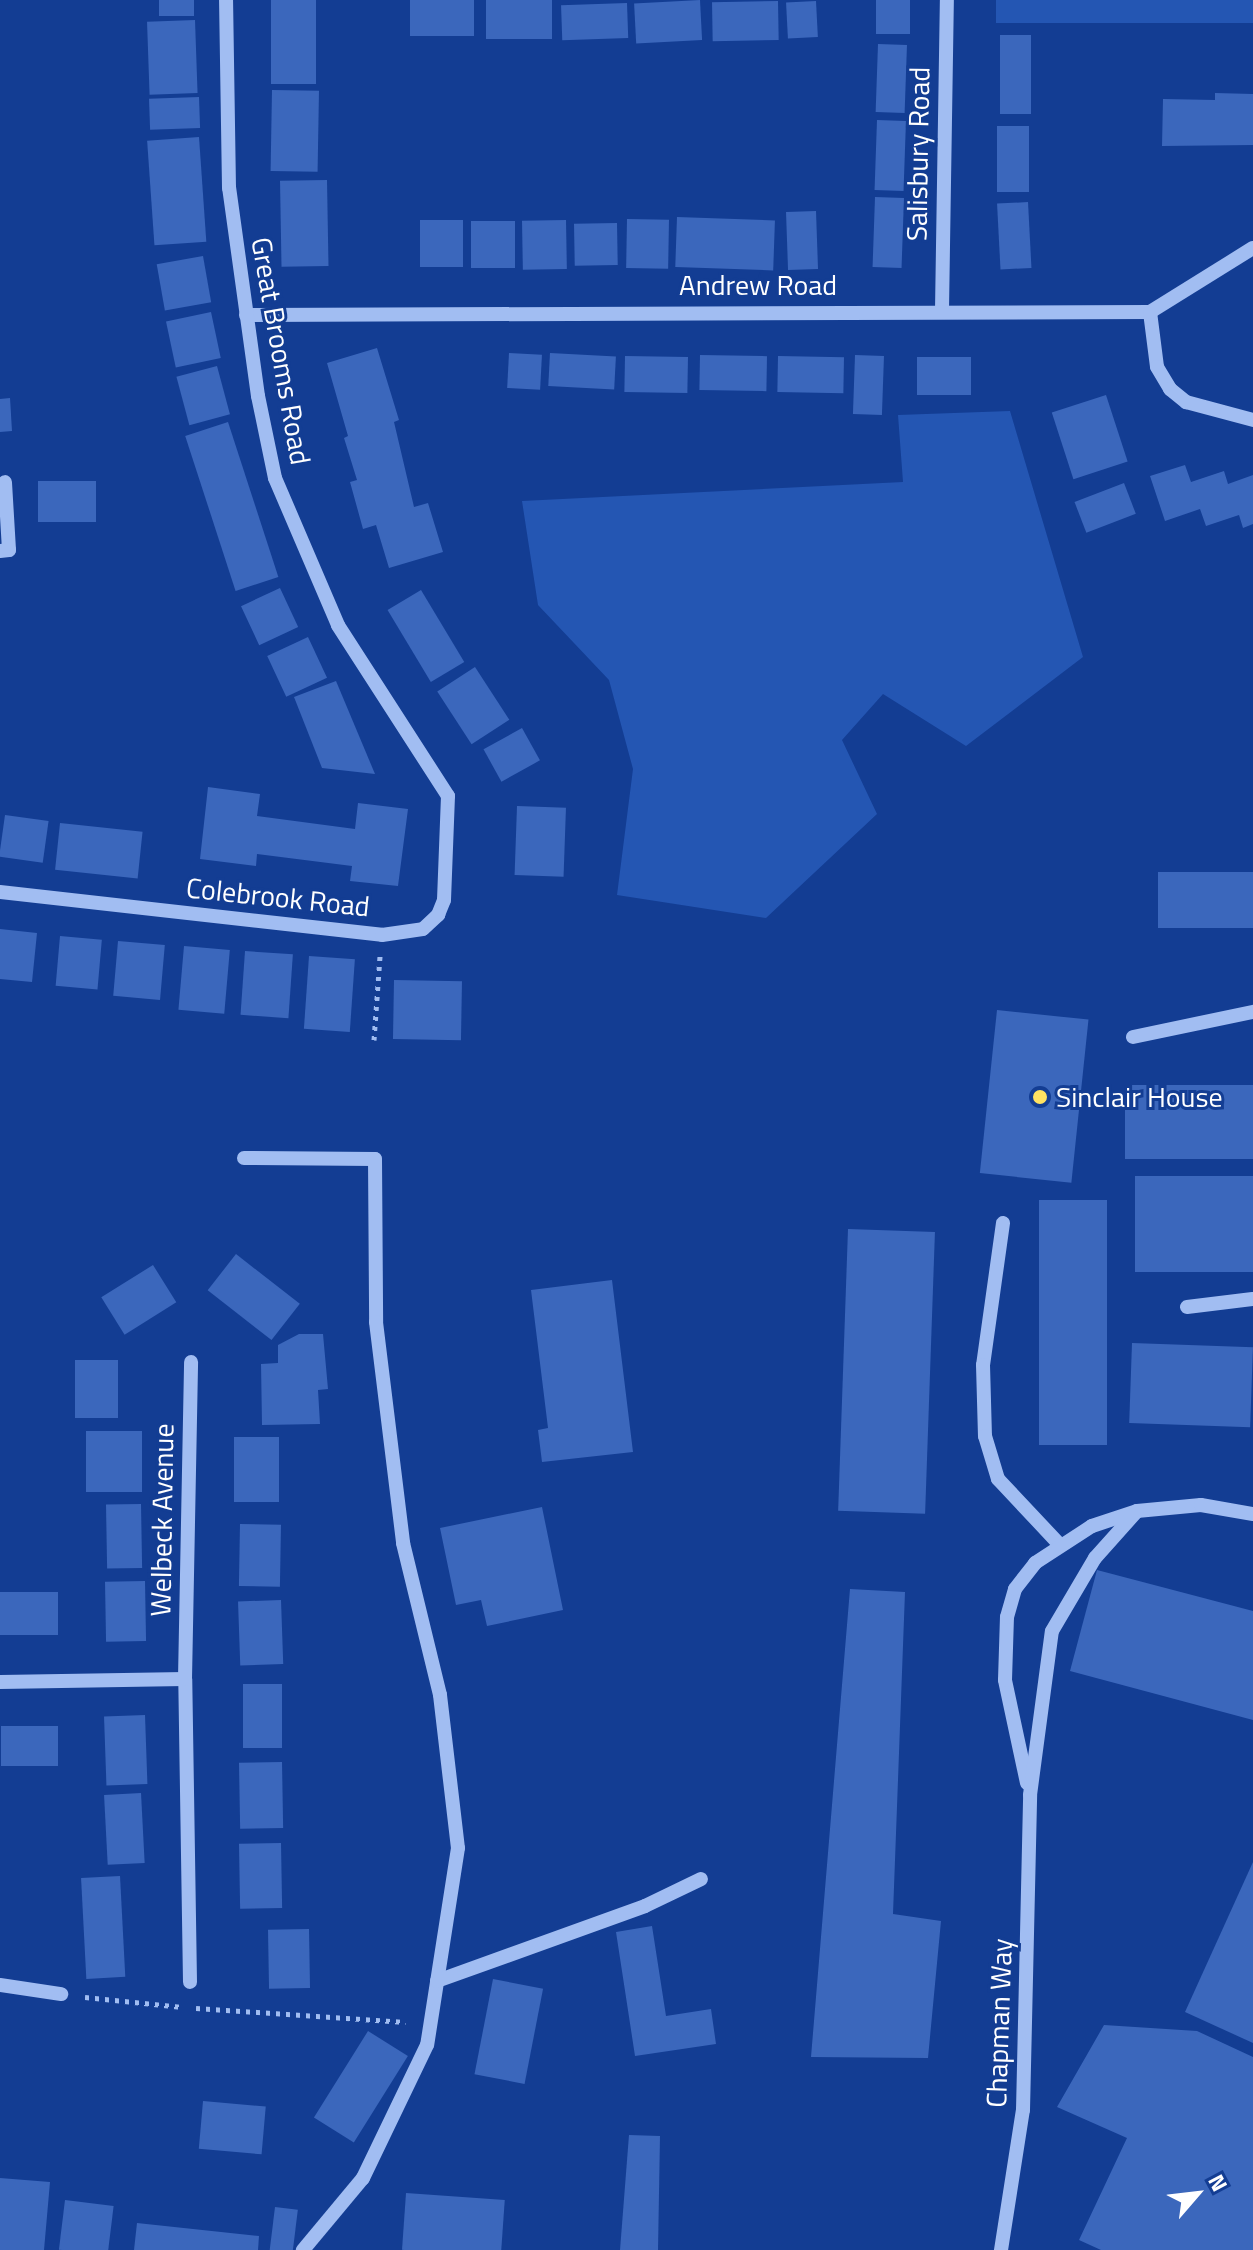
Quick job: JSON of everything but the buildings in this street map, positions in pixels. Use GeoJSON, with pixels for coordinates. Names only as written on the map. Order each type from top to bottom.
{"type":"FeatureCollection","features":[{"type":"Feature","properties":{"kind":"street","name":"Great Brooms Road"},"geometry":{"type":"LineString","coordinates":[[226,0],[229,188],[246,315],[275,478],[304,553],[338,625],[443,784],[451,809]]}},
{"type":"Feature","properties":{"kind":"street","name":"Salisbury Road"},"geometry":{"type":"LineString","coordinates":[[942,310],[947,0]]}},
{"type":"Feature","properties":{"kind":"street"},"geometry":{"type":"LineString","coordinates":[[1253,248],[1150,312],[1157,367],[1170,389],[1186,402],[1253,420]]}},
{"type":"Feature","properties":{"kind":"street","name":"Andrew Road"},"geometry":{"type":"LineString","coordinates":[[246,315],[942,310],[1150,312]]}},
{"type":"Feature","properties":{"kind":"street"},"geometry":{"type":"LineString","coordinates":[[0,551],[9,550],[5,482]]}},
{"type":"Feature","properties":{"kind":"street","name":"Colebrook Road"},"geometry":{"type":"LineString","coordinates":[[0,892],[407,935],[438,915],[444,900],[451,809]]}},
{"type":"Feature","properties":{"kind":"street"},"geometry":{"type":"LineString","coordinates":[[1133,1037],[1253,1012]]}},
{"type":"Feature","properties":{"kind":"street"},"geometry":{"type":"LineString","coordinates":[[244,1158],[375,1159],[376,1322],[403,1543],[440,1695],[458,1848],[427,2045],[363,2178],[303,2250]]}},
{"type":"Feature","properties":{"kind":"street"},"geometry":{"type":"LineString","coordinates":[[1003,1223],[983,1365],[985,1436],[998,1479],[1060,1545]]}},
{"type":"Feature","properties":{"kind":"street"},"geometry":{"type":"LineString","coordinates":[[1187,1307],[1253,1299]]}},
{"type":"Feature","properties":{"kind":"street","name":"Welbeck Avenue"},"geometry":{"type":"LineString","coordinates":[[190,1982],[185,1679],[191,1362]]}},
{"type":"Feature","properties":{"kind":"street","name":"Chapman Way"},"geometry":{"type":"LineString","coordinates":[[1030,1795],[1005,1680],[1007,1617],[1015,1589],[1035,1563],[1092,1526],[1137,1511],[1201,1505],[1253,1514]]}},
{"type":"Feature","properties":{"kind":"street","name":"Chapman Way"},"geometry":{"type":"LineString","coordinates":[[1001,2250],[1023,2110],[1030,1795],[1052,1631],[1095,1558],[1137,1511]]}},
{"type":"Feature","properties":{"kind":"street"},"geometry":{"type":"LineString","coordinates":[[0,1682],[185,1679]]}},
{"type":"Feature","properties":{"kind":"street"},"geometry":{"type":"LineString","coordinates":[[437,1981],[645,1906],[701,1879]]}},
{"type":"Feature","properties":{"kind":"street"},"geometry":{"type":"LineString","coordinates":[[0,1985],[61,1994]]}},
{"type":"Feature","properties":{"kind":"path"},"geometry":{"type":"LineString","coordinates":[[374,1040],[379,975]]}},
{"type":"Feature","properties":{"kind":"path"},"geometry":{"type":"LineString","coordinates":[[61,1994],[431,2023]]}},
{"type":"Feature","properties":{"kind":"shaded area"},"geometry":{"type":"Polygon","coordinates":[[[996,0],[1253,0],[1253,23],[996,23],[996,0]]]}},
{"type":"Feature","properties":{"kind":"shaded area"},"geometry":{"type":"Polygon","coordinates":[[[1010,411],[1083,657],[966,746],[883,694],[842,740],[877,814],[766,918],[617,895],[633,769],[609,680],[538,605],[522,501],[903,482],[898,415],[1010,411]]]}},
{"type":"Feature","properties":{"kind":"place","name":"Sinclair House"},"geometry":{"type":"Point","coordinates":[1040,1097]}}]}
